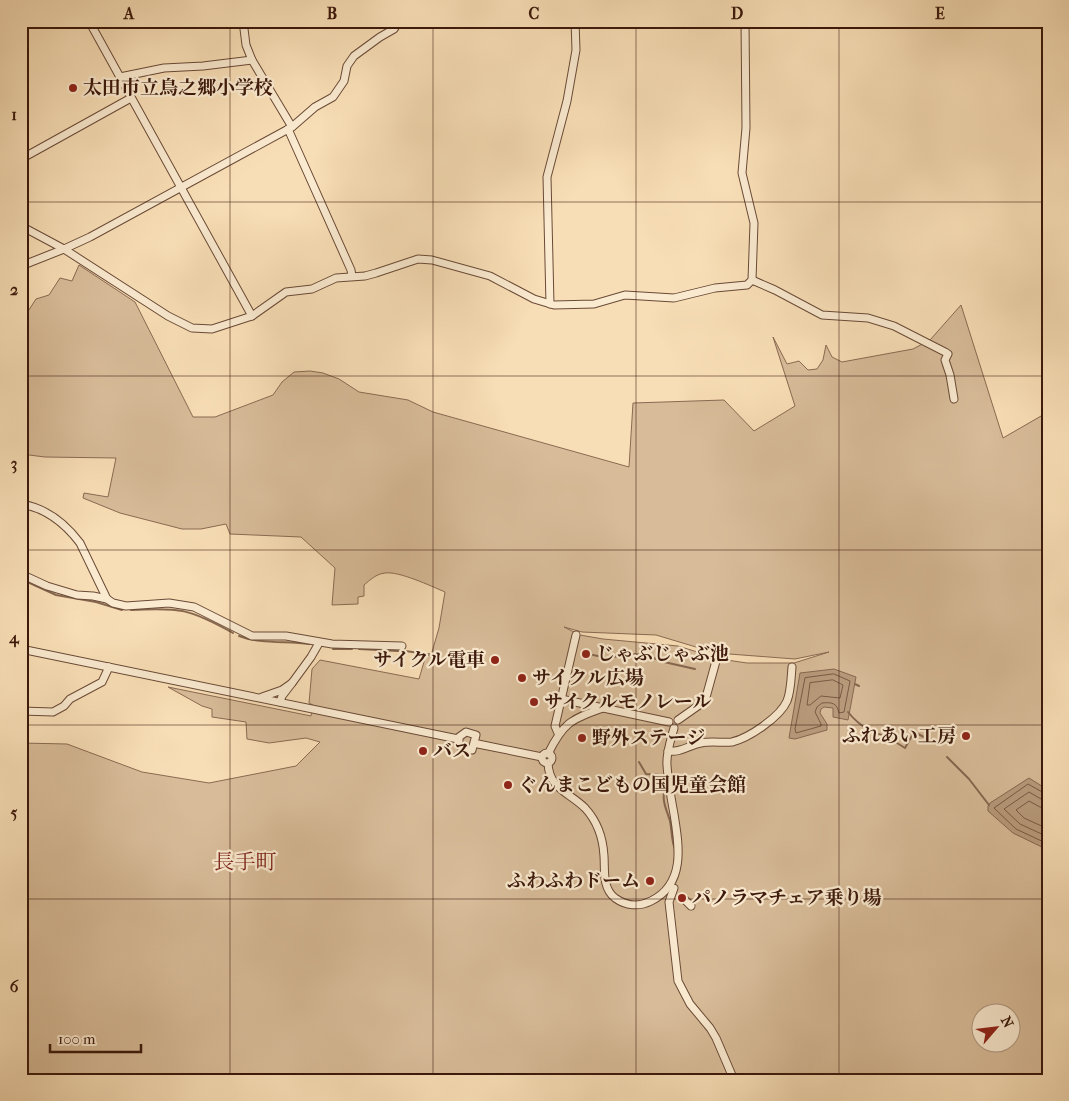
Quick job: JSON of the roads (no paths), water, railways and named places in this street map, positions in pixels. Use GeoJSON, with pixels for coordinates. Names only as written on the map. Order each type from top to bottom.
{"type":"FeatureCollection","features":[{"type":"Feature","properties":{"kind":"street"},"geometry":{"type":"LineString","coordinates":[[89,21],[252,316]]}},
{"type":"Feature","properties":{"kind":"street"},"geometry":{"type":"LineString","coordinates":[[243,21],[246,45],[252,60],[290,128],[352,276]]}},
{"type":"Feature","properties":{"kind":"street"},"geometry":{"type":"LineString","coordinates":[[21,266],[64,249],[290,128],[315,107],[333,97],[344,81],[347,66],[354,56],[380,36],[394,29],[399,21]]}},
{"type":"Feature","properties":{"kind":"street"},"geometry":{"type":"LineString","coordinates":[[550,304],[547,177],[567,102],[576,50],[575,21]]}},
{"type":"Feature","properties":{"kind":"street"},"geometry":{"type":"LineString","coordinates":[[21,226],[64,249],[145,303],[192,328],[212,329],[252,316],[286,292],[312,289],[336,278],[376,273],[422,259],[490,276],[534,299],[550,304],[594,304],[625,294],[674,298],[715,288],[747,284],[752,280],[754,223],[742,173],[746,128],[745,21]]}},
{"type":"Feature","properties":{"kind":"street"},"geometry":{"type":"LineString","coordinates":[[120,77],[164,68],[203,66],[252,60]]}},
{"type":"Feature","properties":{"kind":"street"},"geometry":{"type":"LineString","coordinates":[[21,159],[130,98]]}},
{"type":"Feature","properties":{"kind":"street"},"geometry":{"type":"LineString","coordinates":[[752,280],[776,290],[822,315],[868,318],[894,326],[945,352],[948,354],[945,360],[954,399]]}},
{"type":"Feature","properties":{"kind":"street"},"geometry":{"type":"LineString","coordinates":[[21,504],[33,506],[49,513],[74,535],[80,543],[107,599]]}},
{"type":"Feature","properties":{"kind":"street"},"geometry":{"type":"LineString","coordinates":[[21,574],[47,586],[77,596],[93,596],[126,606],[156,603],[178,604],[198,609],[247,634],[286,636],[319,643],[402,646]]}},
{"type":"Feature","properties":{"kind":"street"},"geometry":{"type":"LineString","coordinates":[[558,733],[555,726],[576,635]]}},
{"type":"Feature","properties":{"kind":"street"},"geometry":{"type":"LineString","coordinates":[[280,702],[282,696],[319,643]]}},
{"type":"Feature","properties":{"kind":"street"},"geometry":{"type":"LineString","coordinates":[[21,648],[458,739]]}},
{"type":"Feature","properties":{"kind":"street"},"geometry":{"type":"LineString","coordinates":[[561,699],[678,726],[678,720],[705,701],[716,661]]}},
{"type":"Feature","properties":{"kind":"street"},"geometry":{"type":"LineString","coordinates":[[21,711],[53,712],[58,710],[70,699],[102,682],[110,667]]}},
{"type":"Feature","properties":{"kind":"street"},"geometry":{"type":"LineString","coordinates":[[668,751],[684,750],[700,743],[734,741],[760,729],[783,707],[787,700],[792,667]]}},
{"type":"Feature","properties":{"kind":"street"},"geometry":{"type":"LineString","coordinates":[[259,698],[276,693],[292,683]]}},
{"type":"Feature","properties":{"kind":"street"},"geometry":{"type":"LineString","coordinates":[[603,708],[580,717],[558,733],[546,758],[549,775],[554,783],[584,807],[596,824],[604,852],[606,885],[611,895],[625,904],[639,906],[658,897],[672,886]]}},
{"type":"Feature","properties":{"kind":"street"},"geometry":{"type":"LineString","coordinates":[[672,725],[667,764],[678,847],[676,873],[669,902],[678,981],[690,1004],[716,1038],[734,1080]]}},
{"type":"Feature","properties":{"kind":"street"},"geometry":{"type":"LineString","coordinates":[[478,744],[546,758]]}},
{"type":"Feature","properties":{"kind":"street"},"geometry":{"type":"LineString","coordinates":[[672,886],[686,900]]}},
{"type":"Feature","properties":{"kind":"water"},"geometry":{"type":"Polygon","coordinates":[[[834,669],[856,677],[848,720],[833,717],[833,708],[824,707],[820,713],[827,724],[827,730],[795,739],[789,738],[800,673],[834,669]]]}},
{"type":"Feature","properties":{"kind":"water"},"geometry":{"type":"Polygon","coordinates":[[[1029,778],[1048,790],[1048,850],[1013,833],[988,811],[990,803],[1029,778]]]}},
{"type":"Feature","properties":{"kind":"waterway"},"geometry":{"type":"LineString","coordinates":[[21,579],[56,595],[96,602],[122,610]]}},
{"type":"Feature","properties":{"kind":"waterway"},"geometry":{"type":"LineString","coordinates":[[131,610],[162,609],[184,611],[195,614],[233,633]]}},
{"type":"Feature","properties":{"kind":"waterway"},"geometry":{"type":"LineString","coordinates":[[239,636],[264,641],[309,644]]}},
{"type":"Feature","properties":{"kind":"waterway"},"geometry":{"type":"LineString","coordinates":[[333,649],[352,649]]}},
{"type":"Feature","properties":{"kind":"waterway"},"geometry":{"type":"LineString","coordinates":[[359,649],[398,651]]}},
{"type":"Feature","properties":{"kind":"waterway"},"geometry":{"type":"LineString","coordinates":[[405,651],[435,655]]}},
{"type":"Feature","properties":{"kind":"waterway"},"geometry":{"type":"LineString","coordinates":[[593,655],[608,658],[631,654],[646,655],[664,662],[695,669]]}},
{"type":"Feature","properties":{"kind":"waterway"},"geometry":{"type":"LineString","coordinates":[[855,684],[859,686]]}},
{"type":"Feature","properties":{"kind":"waterway"},"geometry":{"type":"LineString","coordinates":[[848,712],[857,722],[868,729],[893,737],[897,743],[905,748],[914,732],[924,737]]}},
{"type":"Feature","properties":{"kind":"waterway"},"geometry":{"type":"LineString","coordinates":[[947,757],[969,779],[989,805]]}},
{"type":"Feature","properties":{"kind":"waterway"},"geometry":{"type":"LineString","coordinates":[[639,762],[646,774],[660,775],[663,778],[665,784],[664,801],[675,849]]}},
{"type":"Feature","properties":{"kind":"place","name":"太田市立鳥之郷小学校"},"geometry":{"type":"Point","coordinates":[73,88]}},
{"type":"Feature","properties":{"kind":"place","name":"じゃぶじゃぶ池"},"geometry":{"type":"Point","coordinates":[586,654]}},
{"type":"Feature","properties":{"kind":"place","name":"サイクル電車"},"geometry":{"type":"Point","coordinates":[495,660]}},
{"type":"Feature","properties":{"kind":"place","name":"サイクル広場"},"geometry":{"type":"Point","coordinates":[522,678]}},
{"type":"Feature","properties":{"kind":"place","name":"サイクルモノレール"},"geometry":{"type":"Point","coordinates":[534,702]}},
{"type":"Feature","properties":{"kind":"place","name":"ふれあい工房"},"geometry":{"type":"Point","coordinates":[966,736]}},
{"type":"Feature","properties":{"kind":"place","name":"野外ステージ"},"geometry":{"type":"Point","coordinates":[582,738]}},
{"type":"Feature","properties":{"kind":"place","name":"バス"},"geometry":{"type":"Point","coordinates":[423,751]}},
{"type":"Feature","properties":{"kind":"place","name":"ぐんまこどもの国児童会館"},"geometry":{"type":"Point","coordinates":[508,785]}},
{"type":"Feature","properties":{"kind":"place","name":"ふわふわドーム"},"geometry":{"type":"Point","coordinates":[650,881]}},
{"type":"Feature","properties":{"kind":"place","name":"パノラマチェア乗り場"},"geometry":{"type":"Point","coordinates":[682,898]}},
{"type":"Feature","properties":{"kind":"district","name":"長手町"},"geometry":{"type":"Point","coordinates":[245,862]}}]}
